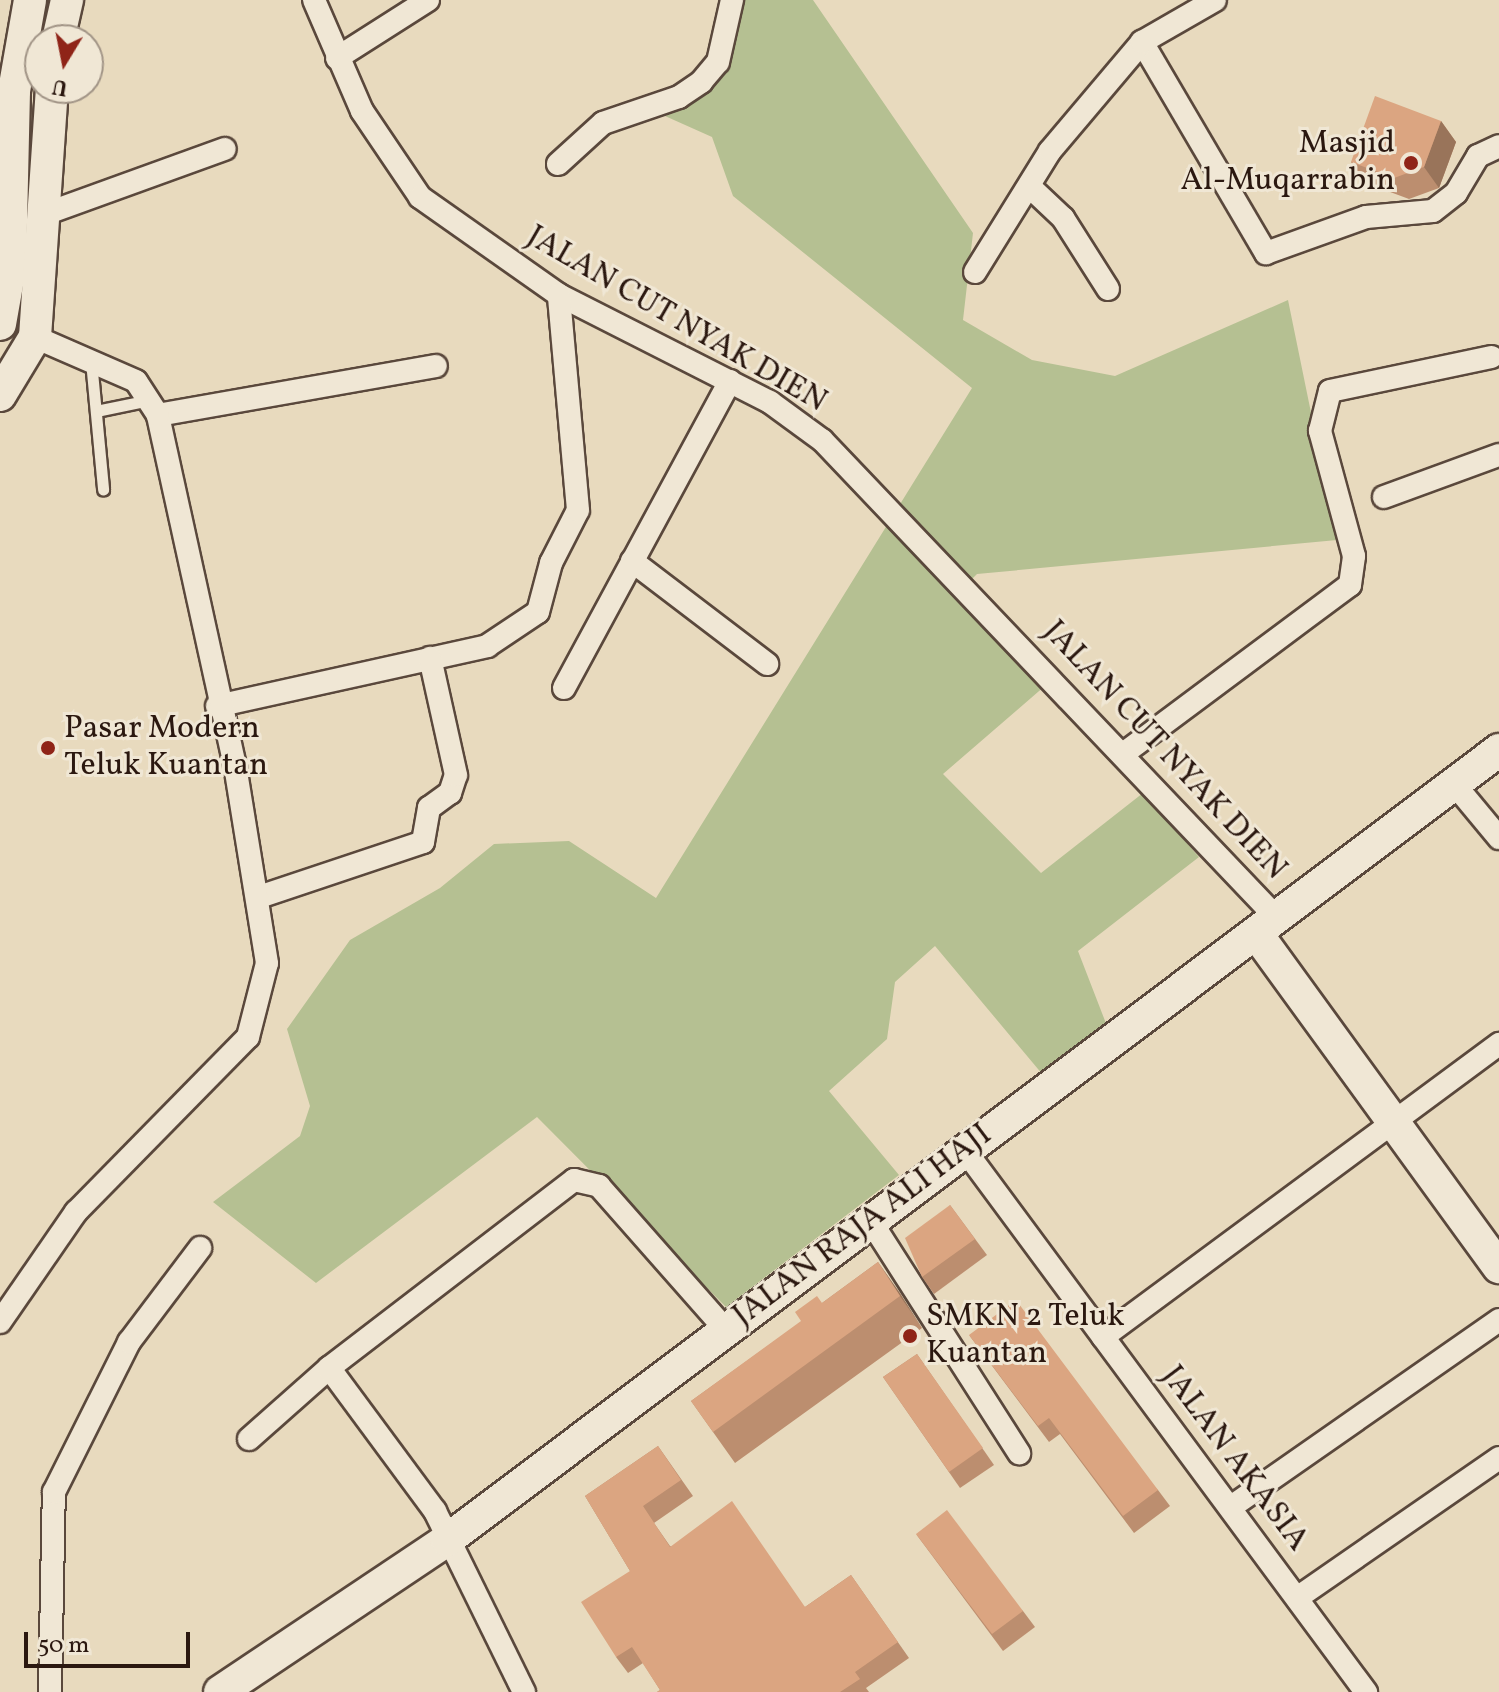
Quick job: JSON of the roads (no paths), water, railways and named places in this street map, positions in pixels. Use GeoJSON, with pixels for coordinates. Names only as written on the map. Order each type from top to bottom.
{"type":"FeatureCollection","features":[{"type":"Feature","properties":{"kind":"street"},"geometry":{"type":"LineString","coordinates":[[0,324],[10,267],[14,91],[30,0]]}},
{"type":"Feature","properties":{"kind":"street"},"geometry":{"type":"LineString","coordinates":[[62,24],[67,0]]}},
{"type":"Feature","properties":{"kind":"street","name":"JALAN CUT NYAK DIEN"},"geometry":{"type":"LineString","coordinates":[[314,0],[337,58],[389,158],[420,197],[559,295],[730,381],[791,418],[857,473],[1123,754],[1266,925]]}},
{"type":"Feature","properties":{"kind":"street"},"geometry":{"type":"LineString","coordinates":[[337,58],[428,0]]}},
{"type":"Feature","properties":{"kind":"street"},"geometry":{"type":"LineString","coordinates":[[558,164],[603,123],[691,91],[718,62],[732,0]]}},
{"type":"Feature","properties":{"kind":"street"},"geometry":{"type":"LineString","coordinates":[[975,272],[1029,186],[1142,42],[1215,0]]}},
{"type":"Feature","properties":{"kind":"street"},"geometry":{"type":"LineString","coordinates":[[1142,42],[1266,253],[1366,217],[1433,211],[1456,193],[1478,156],[1499,146]]}},
{"type":"Feature","properties":{"kind":"street"},"geometry":{"type":"LineString","coordinates":[[0,395],[35,337],[51,104]]}},
{"type":"Feature","properties":{"kind":"street"},"geometry":{"type":"LineString","coordinates":[[45,214],[225,149]]}},
{"type":"Feature","properties":{"kind":"street"},"geometry":{"type":"LineString","coordinates":[[1029,186],[1063,218],[1108,289]]}},
{"type":"Feature","properties":{"kind":"street"},"geometry":{"type":"LineString","coordinates":[[217,706],[507,639],[527,623],[576,518],[559,295]]}},
{"type":"Feature","properties":{"kind":"street"},"geometry":{"type":"LineString","coordinates":[[0,1322],[76,1212],[248,1037],[267,963],[259,897],[154,408],[136,381],[35,337]]}},
{"type":"Feature","properties":{"kind":"street"},"geometry":{"type":"LineString","coordinates":[[1123,754],[1350,585],[1354,556],[1320,431],[1330,391],[1491,357]]}},
{"type":"Feature","properties":{"kind":"street"},"geometry":{"type":"LineString","coordinates":[[154,408],[436,366]]}},
{"type":"Feature","properties":{"kind":"street"},"geometry":{"type":"LineString","coordinates":[[564,688],[730,381]]}},
{"type":"Feature","properties":{"kind":"street"},"geometry":{"type":"LineString","coordinates":[[1384,497],[1499,455]]}},
{"type":"Feature","properties":{"kind":"street"},"geometry":{"type":"LineString","coordinates":[[632,561],[767,664]]}},
{"type":"Feature","properties":{"kind":"street"},"geometry":{"type":"LineString","coordinates":[[259,897],[423,842],[429,808],[450,793],[456,775],[430,658]]}},
{"type":"Feature","properties":{"kind":"street","name":"JALAN RAJA ALI HAJI"},"geometry":{"type":"LineString","coordinates":[[220,1692],[447,1540],[1499,750]]}},
{"type":"Feature","properties":{"kind":"street"},"geometry":{"type":"LineString","coordinates":[[1455,785],[1499,838]]}},
{"type":"Feature","properties":{"kind":"street"},"geometry":{"type":"LineString","coordinates":[[1266,925],[1396,1125],[1499,1267]]}},
{"type":"Feature","properties":{"kind":"street"},"geometry":{"type":"LineString","coordinates":[[1103,1337],[1396,1125],[1499,1044]]}},
{"type":"Feature","properties":{"kind":"street","name":"JALAN AKASIA"},"geometry":{"type":"LineString","coordinates":[[964,1149],[1366,1692]]}},
{"type":"Feature","properties":{"kind":"street"},"geometry":{"type":"LineString","coordinates":[[249,1439],[329,1368],[574,1180],[599,1186],[726,1330]]}},
{"type":"Feature","properties":{"kind":"street"},"geometry":{"type":"LineString","coordinates":[[870,1220],[1019,1453]]}},
{"type":"Feature","properties":{"kind":"street"},"geometry":{"type":"LineString","coordinates":[[50,1692],[54,1492],[129,1342],[200,1248]]}},
{"type":"Feature","properties":{"kind":"street"},"geometry":{"type":"LineString","coordinates":[[1231,1507],[1499,1320]]}},
{"type":"Feature","properties":{"kind":"street"},"geometry":{"type":"LineString","coordinates":[[329,1368],[435,1511],[524,1692]]}},
{"type":"Feature","properties":{"kind":"street"},"geometry":{"type":"LineString","coordinates":[[1297,1598],[1499,1458]]}},
{"type":"Feature","properties":{"kind":"lane"},"geometry":{"type":"LineString","coordinates":[[91,360],[103,489]]}},
{"type":"Feature","properties":{"kind":"lane"},"geometry":{"type":"LineString","coordinates":[[96,411],[154,408]]}},
{"type":"Feature","properties":{"kind":"place","name":"Masjid Al-Muqarrabin"},"geometry":{"type":"Point","coordinates":[1411,163]}},
{"type":"Feature","properties":{"kind":"place","name":"Pasar Modern Teluk Kuantan"},"geometry":{"type":"Point","coordinates":[48,748]}},
{"type":"Feature","properties":{"kind":"place","name":"SMKN 2 Teluk Kuantan"},"geometry":{"type":"Point","coordinates":[910,1336]}}]}
